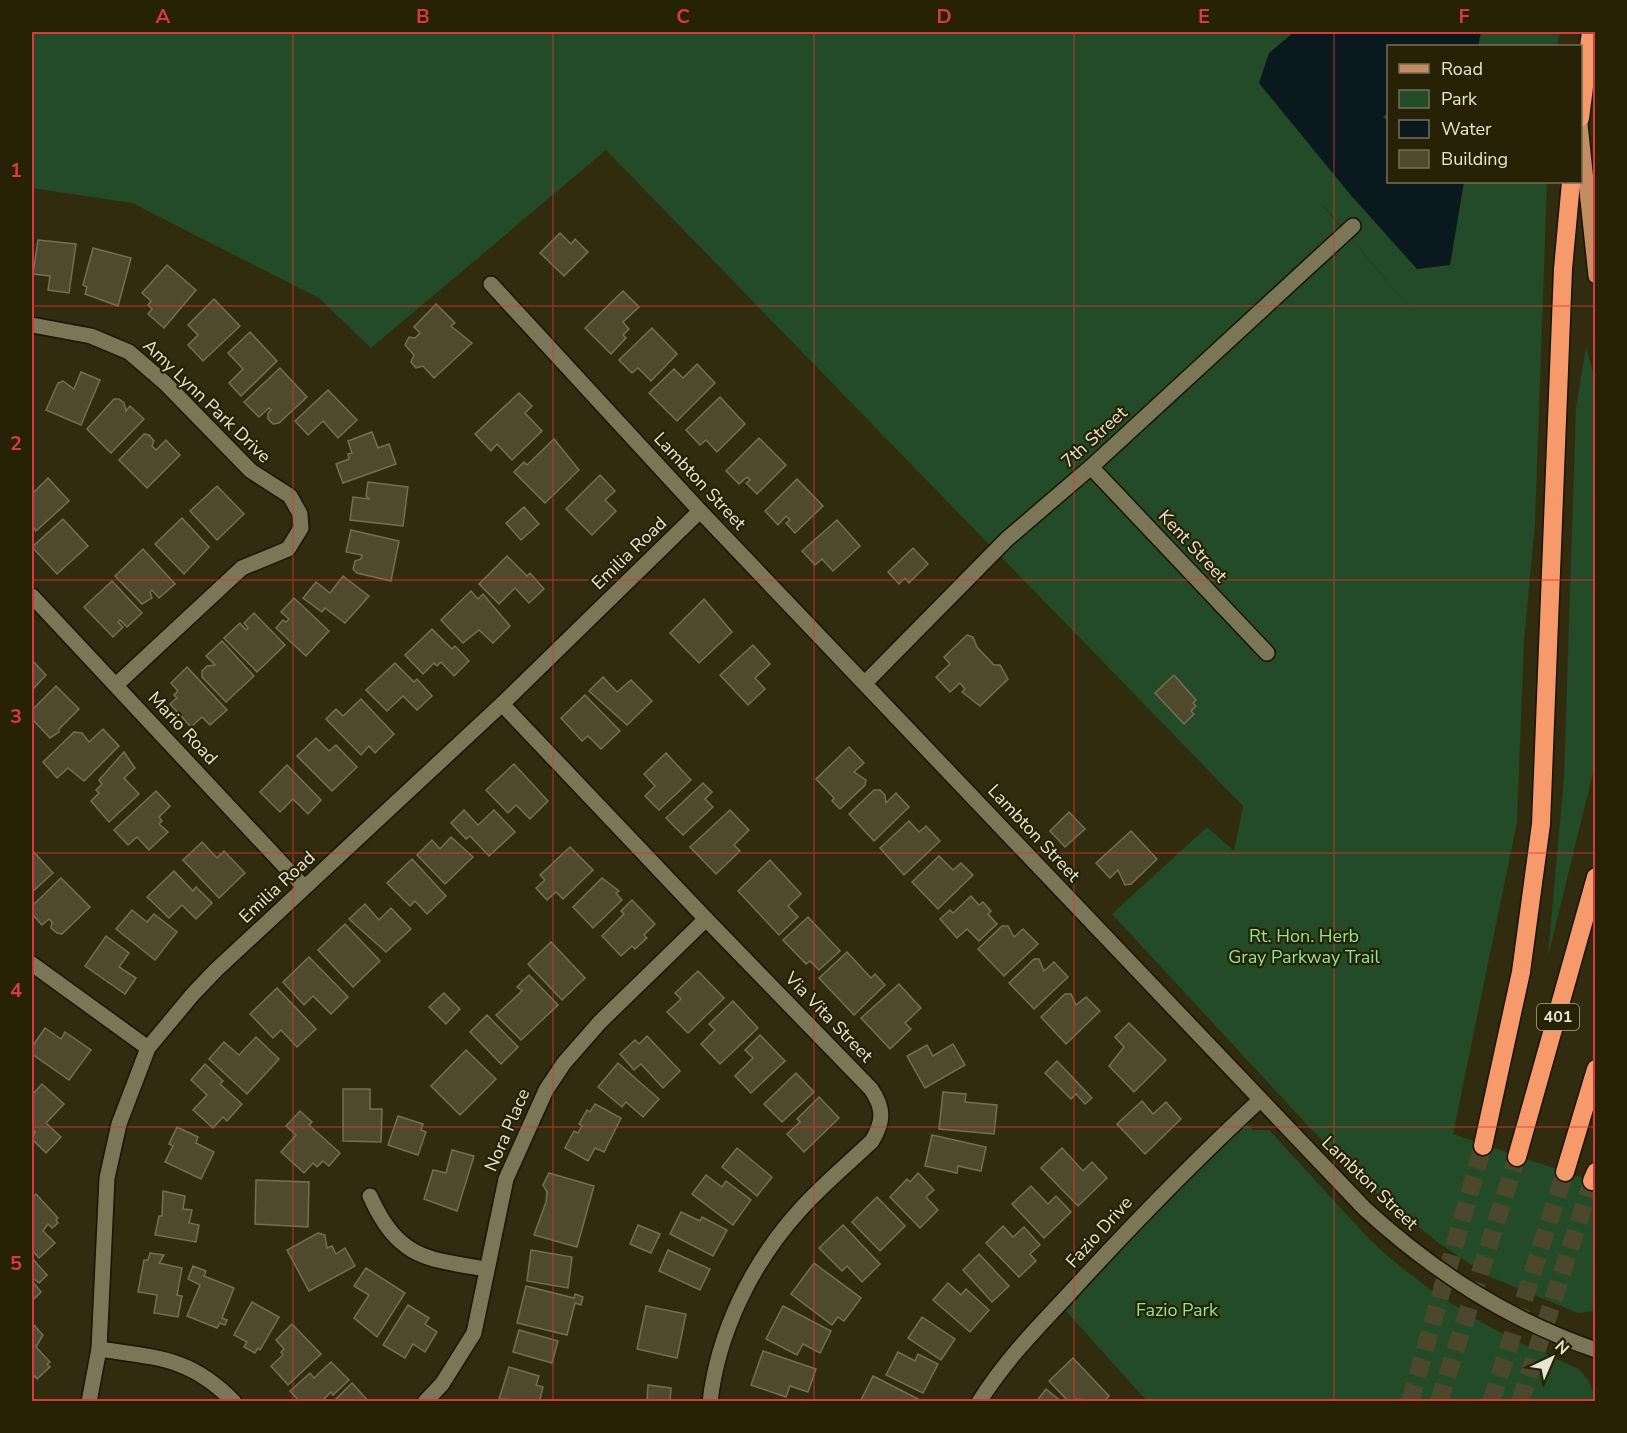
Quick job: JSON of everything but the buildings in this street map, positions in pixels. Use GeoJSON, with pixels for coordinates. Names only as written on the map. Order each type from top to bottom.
{"type":"FeatureCollection","features":[{"type":"Feature","properties":{"kind":"highway"},"geometry":{"type":"LineString","coordinates":[[1582,109],[1591,32]]}},
{"type":"Feature","properties":{"kind":"highway"},"geometry":{"type":"LineString","coordinates":[[1483,1146],[1521,972],[1541,825],[1563,269],[1571,183]]}},
{"type":"Feature","properties":{"kind":"highway","name":"401"},"geometry":{"type":"LineString","coordinates":[[1517,1157],[1596,877]]}},
{"type":"Feature","properties":{"kind":"highway"},"geometry":{"type":"LineString","coordinates":[[1565,1172],[1596,1069]]}},
{"type":"Feature","properties":{"kind":"main road"},"geometry":{"type":"LineString","coordinates":[[1582,134],[1596,276]]}},
{"type":"Feature","properties":{"kind":"street","name":"7th Street"},"geometry":{"type":"LineString","coordinates":[[866,682],[1007,539],[1091,467],[1353,226]]}},
{"type":"Feature","properties":{"kind":"street","name":"Lambton Street"},"geometry":{"type":"LineString","coordinates":[[491,284],[700,511],[866,682],[1365,1209],[1428,1263],[1475,1295],[1521,1321],[1596,1350]]}},
{"type":"Feature","properties":{"kind":"street","name":"Amy Lynn Park Drive"},"geometry":{"type":"LineString","coordinates":[[32,325],[91,336],[129,352],[165,383],[251,471],[290,496],[300,514],[301,528],[288,549],[242,568],[116,685]]}},
{"type":"Feature","properties":{"kind":"street","name":"Kent Street"},"geometry":{"type":"LineString","coordinates":[[1091,467],[1267,653]]}},
{"type":"Feature","properties":{"kind":"street","name":"Emilia Road"},"geometry":{"type":"LineString","coordinates":[[89,1401],[99,1349],[107,1178],[119,1125],[148,1048],[193,994],[304,887],[502,704],[700,511]]}},
{"type":"Feature","properties":{"kind":"street","name":"Mario Road"},"geometry":{"type":"LineString","coordinates":[[32,596],[304,887]]}},
{"type":"Feature","properties":{"kind":"street","name":"Via Vita Street"},"geometry":{"type":"LineString","coordinates":[[502,704],[706,920],[872,1089],[880,1102],[883,1115],[880,1129],[872,1141],[798,1212],[748,1286],[728,1327],[710,1401]]}},
{"type":"Feature","properties":{"kind":"street","name":"Nora Place"},"geometry":{"type":"LineString","coordinates":[[425,1401],[442,1384],[474,1333],[506,1179],[546,1090],[564,1063],[600,1022],[706,920]]}},
{"type":"Feature","properties":{"kind":"street"},"geometry":{"type":"LineString","coordinates":[[32,964],[148,1048]]}},
{"type":"Feature","properties":{"kind":"street","name":"Fazio Drive"},"geometry":{"type":"LineString","coordinates":[[979,1401],[1006,1362],[1033,1330],[1136,1219],[1260,1100]]}},
{"type":"Feature","properties":{"kind":"street"},"geometry":{"type":"LineString","coordinates":[[370,1196],[388,1230],[416,1254],[432,1260],[486,1269]]}},
{"type":"Feature","properties":{"kind":"street"},"geometry":{"type":"LineString","coordinates":[[99,1349],[181,1363],[214,1382],[234,1401]]}},
{"type":"Feature","properties":{"kind":"green space","name":"Rt. Hon. Herb Gray Parkway Trail"},"geometry":{"type":"Polygon","coordinates":[[[32,32],[1560,32],[1557,45],[1387,45],[1387,183],[1547,183],[1535,523],[1524,641],[1517,822],[1453,1134],[1595,1182],[1595,1311],[1578,1313],[1488,1276],[1440,1244],[1379,1195],[1311,1129],[1112,914],[1207,827],[1234,851],[1243,806],[606,150],[371,348],[319,298],[132,203],[32,188],[32,32]],[[1324,206],[1324,207],[1421,321],[1324,206]]]}},
{"type":"Feature","properties":{"kind":"green space"},"geometry":{"type":"Polygon","coordinates":[[[1586,347],[1596,383],[1595,765],[1548,956],[1564,777],[1576,408],[1586,347]]]}},
{"type":"Feature","properties":{"kind":"green space","name":"Fazio Park"},"geometry":{"type":"Polygon","coordinates":[[[1241,1118],[1253,1130],[1269,1130],[1371,1241],[1432,1291],[1516,1341],[1579,1369],[1588,1380],[1594,1394],[1593,1401],[1147,1401],[1066,1311],[1241,1118]]]}},
{"type":"Feature","properties":{"kind":"water"},"geometry":{"type":"Polygon","coordinates":[[[1294,32],[1481,32],[1478,45],[1387,45],[1387,114],[1383,117],[1387,120],[1387,183],[1464,183],[1450,265],[1417,269],[1349,193],[1259,83],[1269,53],[1294,32]]]}},
{"type":"Feature","properties":{"kind":"tunnel"},"geometry":{"type":"LineString","coordinates":[[1410,1402],[1483,1146]]}},
{"type":"Feature","properties":{"kind":"tunnel"},"geometry":{"type":"LineString","coordinates":[[1439,1402],[1517,1157]]}},
{"type":"Feature","properties":{"kind":"tunnel"},"geometry":{"type":"LineString","coordinates":[[1491,1402],[1565,1172]]}},
{"type":"Feature","properties":{"kind":"tunnel"},"geometry":{"type":"LineString","coordinates":[[1520,1402],[1592,1181]]}}]}
